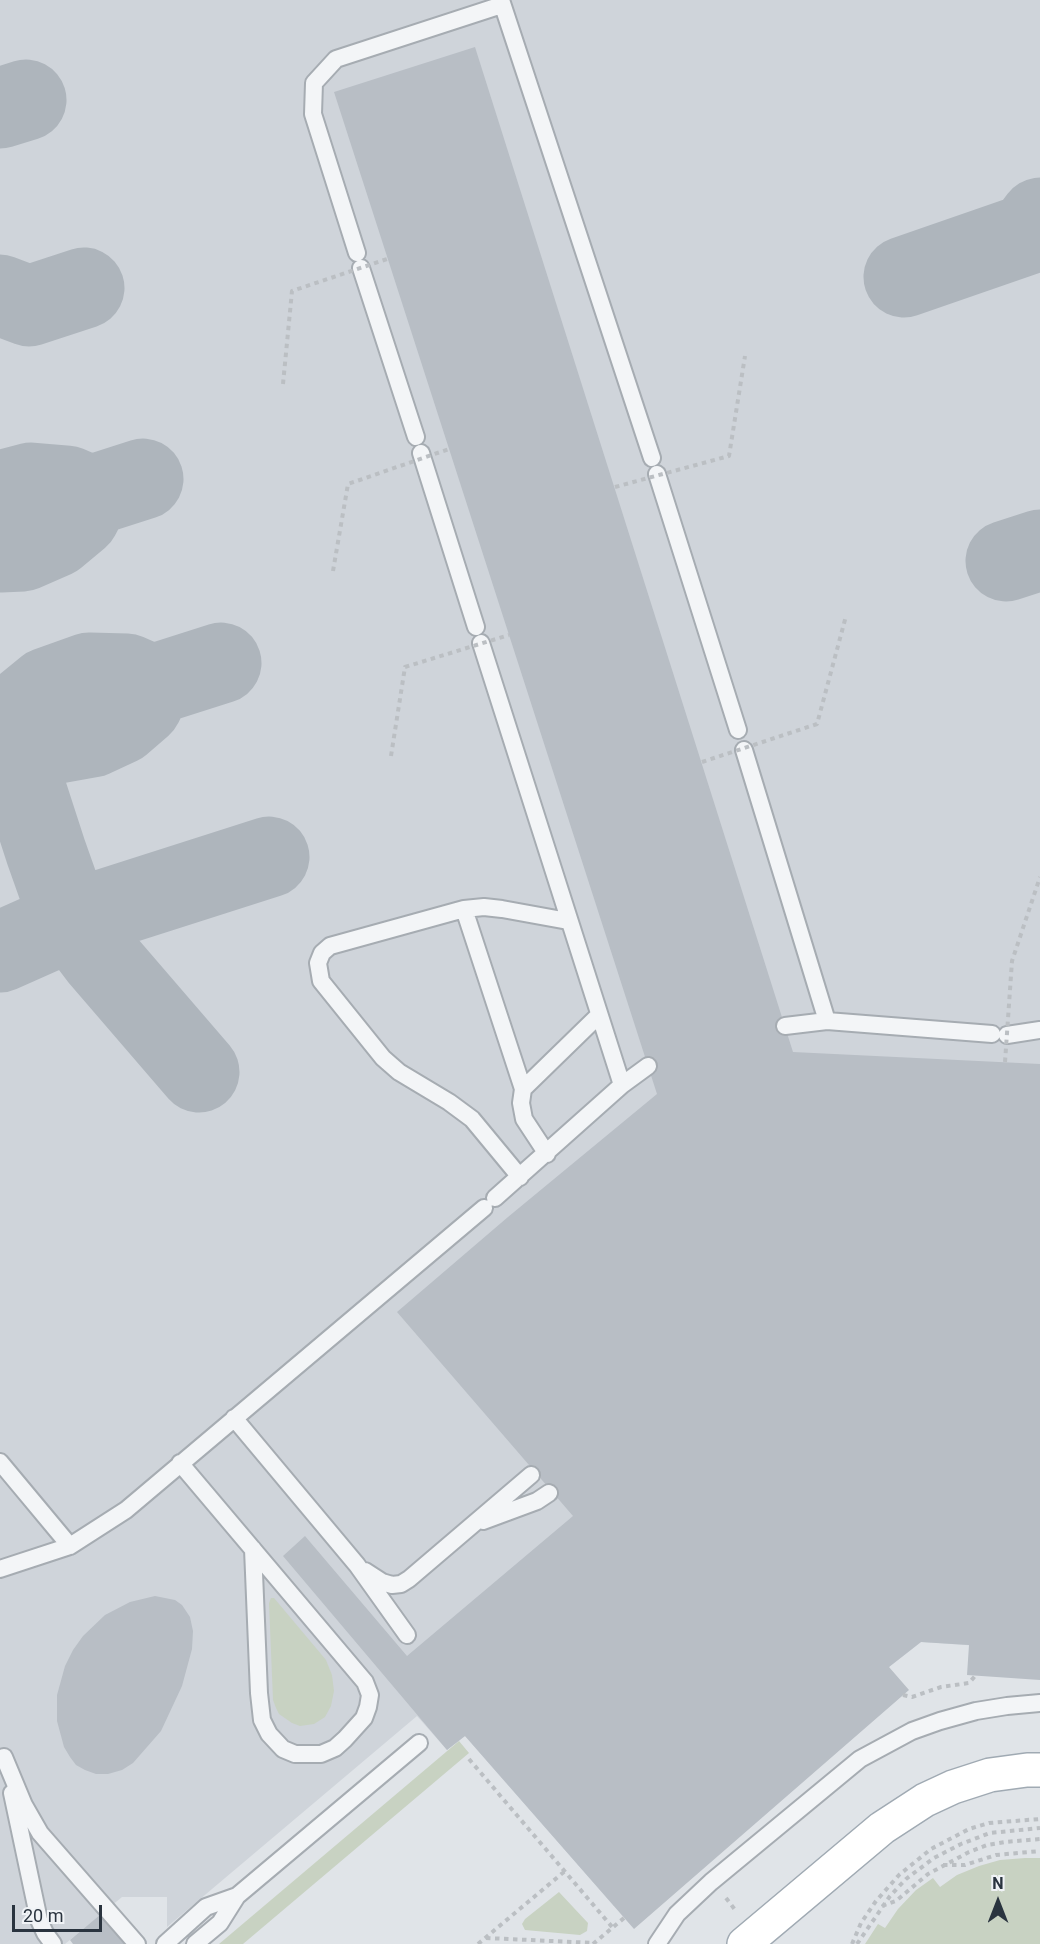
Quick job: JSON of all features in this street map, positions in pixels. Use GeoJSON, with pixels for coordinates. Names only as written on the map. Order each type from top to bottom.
{"type":"FeatureCollection","features":[{"type":"Feature","properties":{"kind":"main road"},"geometry":{"type":"LineString","coordinates":[[744,1944],[882,1828],[925,1800],[953,1787],[990,1775],[1040,1770]]}},
{"type":"Feature","properties":{"kind":"lane"},"geometry":{"type":"LineString","coordinates":[[476,627],[313,114],[314,83],[336,59],[501,2],[654,466],[738,730]]}},
{"type":"Feature","properties":{"kind":"lane"},"geometry":{"type":"LineString","coordinates":[[482,643],[568,921],[622,1085]]}},
{"type":"Feature","properties":{"kind":"lane"},"geometry":{"type":"LineString","coordinates":[[744,750],[827,1021]]}},
{"type":"Feature","properties":{"kind":"lane"},"geometry":{"type":"LineString","coordinates":[[520,1177],[471,1119],[449,1102],[399,1072],[383,1058],[321,981],[318,963],[322,953],[330,946],[464,909],[484,907],[502,909],[568,921]]}},
{"type":"Feature","properties":{"kind":"lane"},"geometry":{"type":"LineString","coordinates":[[464,909],[523,1089],[520,1103],[524,1119],[547,1154]]}},
{"type":"Feature","properties":{"kind":"lane"},"geometry":{"type":"LineString","coordinates":[[523,1089],[599,1015]]}},
{"type":"Feature","properties":{"kind":"lane"},"geometry":{"type":"LineString","coordinates":[[785,1026],[827,1021],[999,1034],[1040,1030]]}},
{"type":"Feature","properties":{"kind":"lane"},"geometry":{"type":"LineString","coordinates":[[0,1569],[70,1546],[126,1510],[490,1203],[622,1085],[648,1066]]}},
{"type":"Feature","properties":{"kind":"lane"},"geometry":{"type":"LineString","coordinates":[[234,1418],[357,1565],[407,1635]]}},
{"type":"Feature","properties":{"kind":"lane"},"geometry":{"type":"LineString","coordinates":[[0,1462],[70,1546]]}},
{"type":"Feature","properties":{"kind":"lane"},"geometry":{"type":"LineString","coordinates":[[180,1463],[253,1549],[365,1682],[370,1695],[364,1718],[335,1748],[321,1754],[295,1754],[284,1749],[269,1734],[262,1720],[253,1549]]}},
{"type":"Feature","properties":{"kind":"lane"},"geometry":{"type":"LineString","coordinates":[[357,1565],[382,1582],[392,1585],[401,1584],[531,1475]]}},
{"type":"Feature","properties":{"kind":"lane"},"geometry":{"type":"LineString","coordinates":[[469,1528],[537,1501],[549,1493]]}},
{"type":"Feature","properties":{"kind":"lane"},"geometry":{"type":"LineString","coordinates":[[657,1944],[677,1914],[711,1882],[860,1759],[912,1731],[940,1721],[986,1709],[1040,1703]]}},
{"type":"Feature","properties":{"kind":"lane"},"geometry":{"type":"LineString","coordinates":[[195,1944],[220,1923],[237,1896],[419,1743]]}},
{"type":"Feature","properties":{"kind":"lane"},"geometry":{"type":"LineString","coordinates":[[2,1751],[39,1920],[53,1944]]}},
{"type":"Feature","properties":{"kind":"lane"},"geometry":{"type":"LineString","coordinates":[[2,1751],[24,1805],[40,1833],[137,1944]]}},
{"type":"Feature","properties":{"kind":"lane"},"geometry":{"type":"LineString","coordinates":[[165,1944],[206,1907],[237,1896]]}},
{"type":"Feature","properties":{"kind":"path"},"geometry":{"type":"LineString","coordinates":[[284,384],[292,291],[387,259]]}},
{"type":"Feature","properties":{"kind":"path"},"geometry":{"type":"LineString","coordinates":[[615,487],[729,456],[745,356]]}},
{"type":"Feature","properties":{"kind":"path"},"geometry":{"type":"LineString","coordinates":[[333,571],[348,484],[449,449]]}},
{"type":"Feature","properties":{"kind":"path"},"geometry":{"type":"LineString","coordinates":[[702,762],[817,724],[846,616]]}},
{"type":"Feature","properties":{"kind":"path"},"geometry":{"type":"LineString","coordinates":[[391,756],[405,667],[509,634]]}},
{"type":"Feature","properties":{"kind":"path"},"geometry":{"type":"LineString","coordinates":[[1005,1062],[1012,961],[1040,877]]}},
{"type":"Feature","properties":{"kind":"path"},"geometry":{"type":"LineString","coordinates":[[903,1695],[912,1697],[940,1687],[969,1683],[975,1676]]}},
{"type":"Feature","properties":{"kind":"path"},"geometry":{"type":"LineString","coordinates":[[469,1759],[613,1928]]}},
{"type":"Feature","properties":{"kind":"path"},"geometry":{"type":"LineString","coordinates":[[855,1944],[861,1923],[876,1901],[899,1875],[931,1849],[969,1829],[989,1823],[1040,1819]]}},
{"type":"Feature","properties":{"kind":"path"},"geometry":{"type":"LineString","coordinates":[[855,1944],[881,1906],[906,1879],[934,1858],[951,1848],[990,1833],[1040,1828]]}},
{"type":"Feature","properties":{"kind":"path"},"geometry":{"type":"LineString","coordinates":[[881,1906],[896,1901],[911,1886],[942,1865],[987,1845],[1040,1839]]}},
{"type":"Feature","properties":{"kind":"path"},"geometry":{"type":"LineString","coordinates":[[942,1865],[965,1865],[996,1855],[1040,1851]]}},
{"type":"Feature","properties":{"kind":"path"},"geometry":{"type":"LineString","coordinates":[[478,1944],[565,1871]]}},
{"type":"Feature","properties":{"kind":"path"},"geometry":{"type":"LineString","coordinates":[[719,1891],[737,1912]]}},
{"type":"Feature","properties":{"kind":"path"},"geometry":{"type":"LineString","coordinates":[[486,1938],[594,1944],[624,1918]]}},
{"type":"Feature","properties":{"kind":"shaded area"},"geometry":{"type":"Polygon","coordinates":[[[0,0],[1040,0],[1040,1650],[921,1642],[889,1667],[614,1906],[465,1736],[447,1750],[417,1716],[167,1927],[167,1897],[122,1897],[65,1944],[0,1944],[0,0]]]}},
{"type":"Feature","properties":{"kind":"green space"},"geometry":{"type":"Polygon","coordinates":[[[271,1598],[274,1598],[326,1660],[332,1675],[334,1691],[331,1706],[325,1717],[314,1724],[300,1726],[292,1723],[279,1714],[273,1700],[269,1603],[271,1598]]]}},
{"type":"Feature","properties":{"kind":"green space"},"geometry":{"type":"Polygon","coordinates":[[[459,1741],[469,1753],[243,1944],[219,1944],[459,1741]]]}},
{"type":"Feature","properties":{"kind":"green space"},"geometry":{"type":"Polygon","coordinates":[[[1040,1858],[1040,1944],[865,1944],[878,1924],[885,1928],[898,1909],[916,1890],[933,1878],[940,1887],[957,1875],[979,1866],[1000,1860],[1040,1858]]]}},
{"type":"Feature","properties":{"kind":"green space"},"geometry":{"type":"Polygon","coordinates":[[[559,1892],[588,1923],[587,1931],[580,1935],[525,1930],[522,1924],[525,1919],[559,1892]]]}},
{"type":"Feature","properties":{"kind":"building"},"geometry":{"type":"Polygon","coordinates":[[[475,47],[793,1052],[1040,1064],[1040,1680],[967,1675],[969,1645],[921,1642],[889,1667],[909,1690],[634,1929],[465,1736],[447,1750],[283,1556],[305,1536],[407,1656],[573,1516],[397,1312],[657,1094],[334,92],[475,47]]]}},
{"type":"Feature","properties":{"kind":"building"},"geometry":{"type":"Polygon","coordinates":[[[155,1596],[175,1600],[182,1605],[190,1617],[193,1631],[192,1649],[182,1686],[161,1731],[133,1763],[122,1770],[108,1774],[96,1774],[85,1770],[76,1765],[64,1747],[57,1721],[57,1695],[65,1666],[83,1636],[105,1615],[130,1602],[155,1596]]]}},
{"type":"Feature","properties":{"kind":"building"},"geometry":{"type":"Polygon","coordinates":[[[101,1914],[126,1944],[73,1944],[70,1940],[101,1914]]]}},
{"type":"Feature","properties":{"kind":"taxiway"},"geometry":{"type":"LineString","coordinates":[[0,108],[26,100]]}},
{"type":"Feature","properties":{"kind":"taxiway"},"geometry":{"type":"LineString","coordinates":[[904,277],[1028,234],[1040,218]]}},
{"type":"Feature","properties":{"kind":"taxiway"},"geometry":{"type":"LineString","coordinates":[[0,295],[29,306],[84,288]]}},
{"type":"Feature","properties":{"kind":"taxiway"},"geometry":{"type":"LineString","coordinates":[[0,491],[31,483],[67,486],[90,496],[143,479]]}},
{"type":"Feature","properties":{"kind":"taxiway"},"geometry":{"type":"LineString","coordinates":[[0,552],[23,551],[55,537],[79,517],[90,496]]}},
{"type":"Feature","properties":{"kind":"taxiway"},"geometry":{"type":"LineString","coordinates":[[1006,561],[1040,550]]}},
{"type":"Feature","properties":{"kind":"taxiway"},"geometry":{"type":"LineString","coordinates":[[152,685],[142,705],[120,724],[92,737],[53,744],[24,740],[8,731],[20,710],[47,688],[89,673],[127,674],[152,685],[221,663]]}},
{"type":"Feature","properties":{"kind":"taxiway"},"geometry":{"type":"LineString","coordinates":[[22,778],[46,852],[72,920],[100,957],[199,1072]]}},
{"type":"Feature","properties":{"kind":"taxiway"},"geometry":{"type":"LineString","coordinates":[[0,952],[72,920],[269,857]]}}]}
